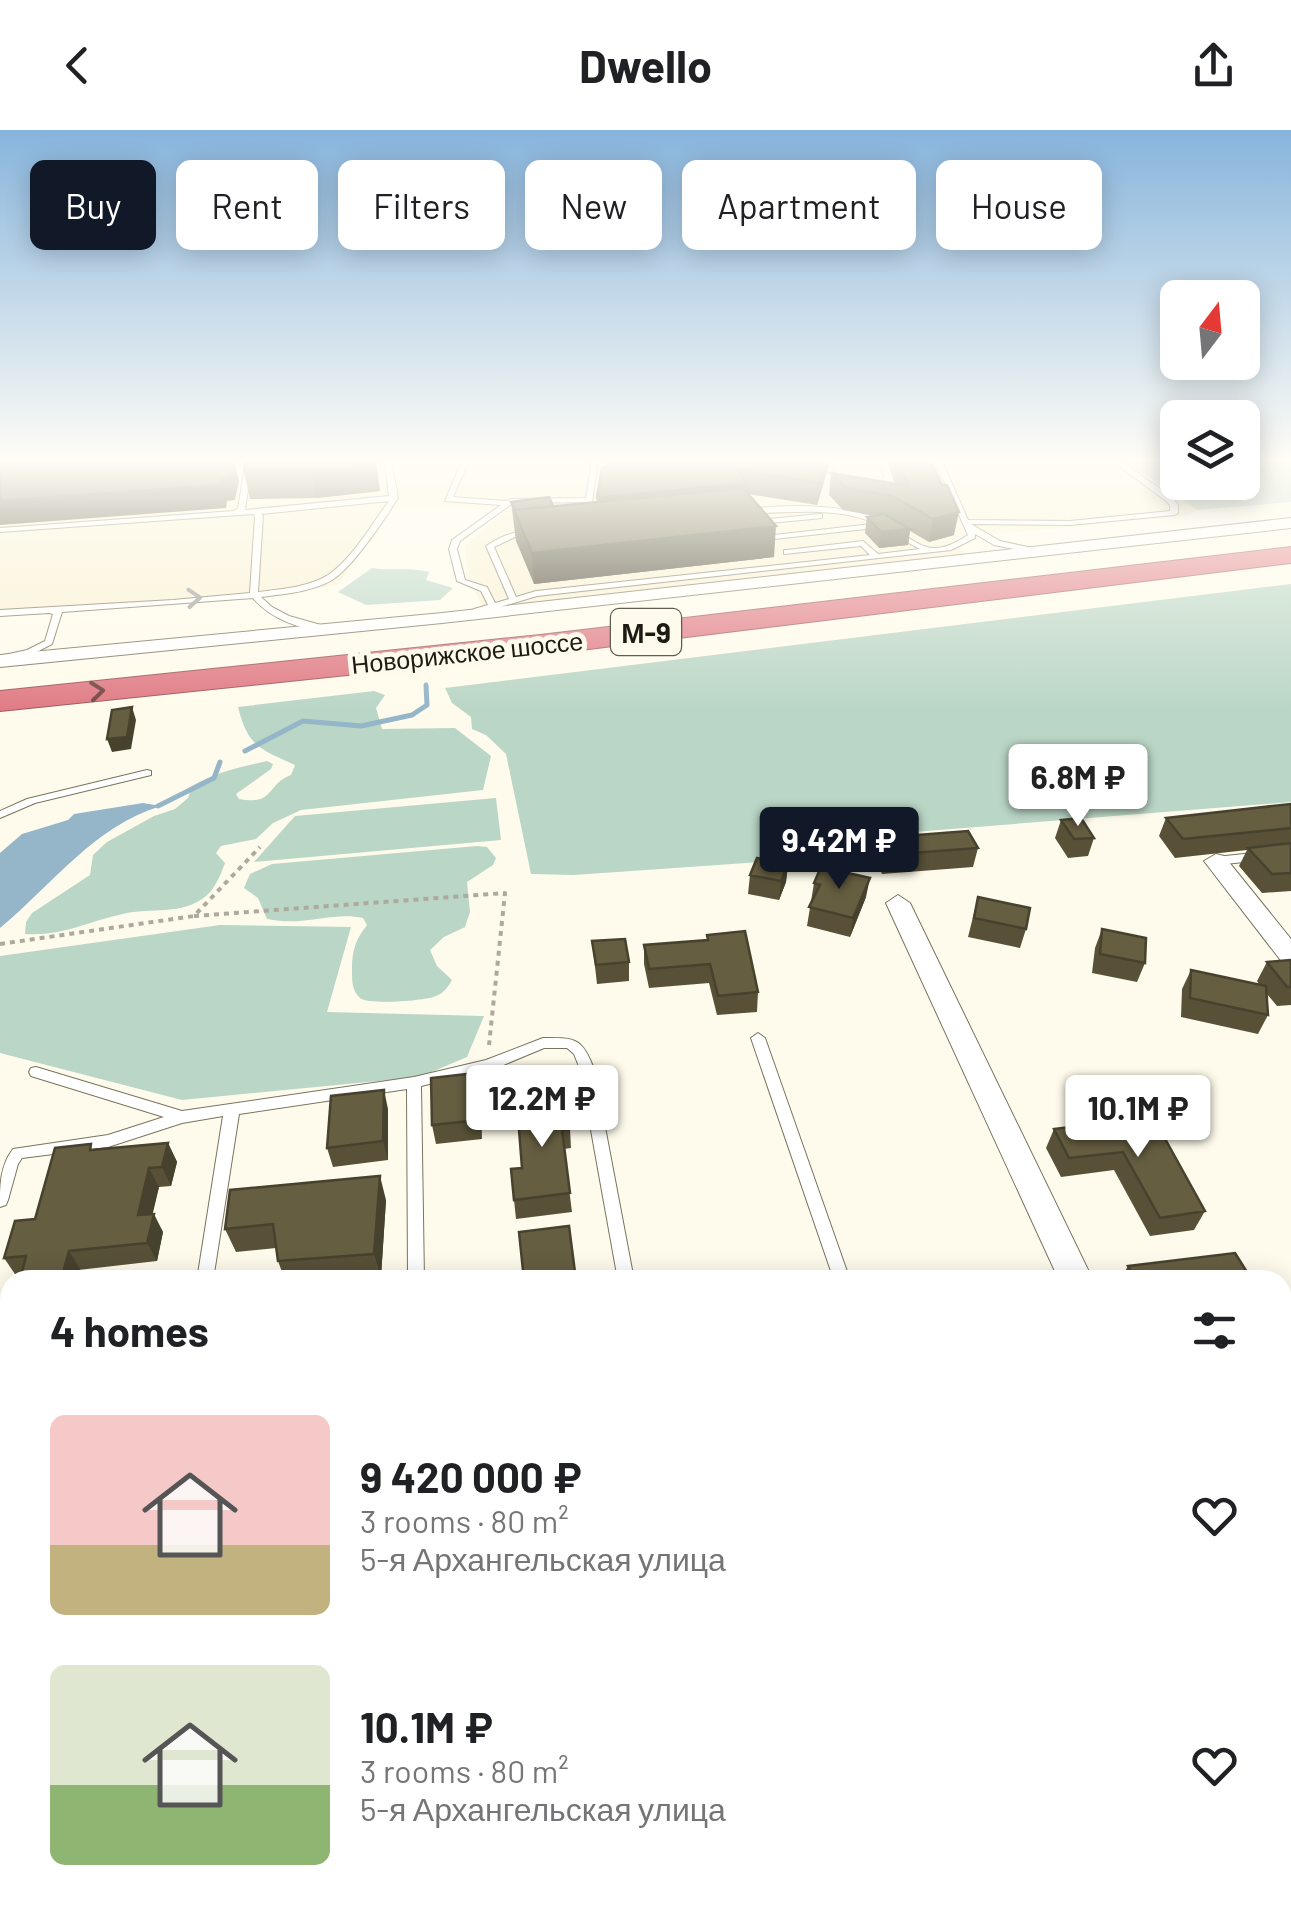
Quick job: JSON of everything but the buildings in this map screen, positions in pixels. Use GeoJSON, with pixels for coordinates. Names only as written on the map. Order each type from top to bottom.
{"type":"FeatureCollection","features":[{"type":"Feature","properties":{"kind":"highway","name":"Новорижское шоссе"},"geometry":{"type":"LineString","coordinates":[[0,676],[500,625],[1203,544]]}},
{"type":"Feature","properties":{"kind":"highway","name":"Новорижское шоссе"},"geometry":{"type":"LineString","coordinates":[[0,702],[540,645],[1291,555]]}},
{"type":"Feature","properties":{"kind":"street"},"geometry":{"type":"LineString","coordinates":[[0,660],[442,618],[1109,544]]}},
{"type":"Feature","properties":{"kind":"street"},"geometry":{"type":"LineString","coordinates":[[1216,861],[1291,956]]}},
{"type":"Feature","properties":{"kind":"street"},"geometry":{"type":"LineString","coordinates":[[898,902],[1071,1270]]}},
{"type":"Feature","properties":{"kind":"lane"},"geometry":{"type":"LineString","coordinates":[[254,594],[257,544]]}},
{"type":"Feature","properties":{"kind":"lane"},"geometry":{"type":"LineString","coordinates":[[0,613],[254,594],[327,579],[356,544]]}},
{"type":"Feature","properties":{"kind":"lane"},"geometry":{"type":"LineString","coordinates":[[455,544],[460,580],[484,590],[493,608]]}},
{"type":"Feature","properties":{"kind":"lane"},"geometry":{"type":"LineString","coordinates":[[494,544],[490,546],[510,594]]}},
{"type":"Feature","properties":{"kind":"lane"},"geometry":{"type":"LineString","coordinates":[[780,544],[799,565]]}},
{"type":"Feature","properties":{"kind":"lane"},"geometry":{"type":"LineString","coordinates":[[787,552],[854,544]]}},
{"type":"Feature","properties":{"kind":"lane"},"geometry":{"type":"LineString","coordinates":[[864,544],[876,557]]}},
{"type":"Feature","properties":{"kind":"lane"},"geometry":{"type":"LineString","coordinates":[[914,544],[932,551],[1011,555]]}},
{"type":"Feature","properties":{"kind":"lane"},"geometry":{"type":"LineString","coordinates":[[442,618],[493,608],[510,594],[568,583],[576,589],[932,551],[964,544]]}},
{"type":"Feature","properties":{"kind":"lane"},"geometry":{"type":"LineString","coordinates":[[997,544],[1040,552]]}},
{"type":"Feature","properties":{"kind":"lane"},"geometry":{"type":"LineString","coordinates":[[254,594],[287,620],[326,629]]}},
{"type":"Feature","properties":{"kind":"lane"},"geometry":{"type":"LineString","coordinates":[[82,606],[62,613],[56,642],[65,648],[97,652]]}},
{"type":"Feature","properties":{"kind":"lane"},"geometry":{"type":"LineString","coordinates":[[0,660],[30,652],[48,642],[58,613],[46,609]]}},
{"type":"Feature","properties":{"kind":"lane"},"geometry":{"type":"LineString","coordinates":[[0,816],[31,801],[146,772]]}},
{"type":"Feature","properties":{"kind":"lane"},"geometry":{"type":"LineString","coordinates":[[1216,861],[1291,853]]}},
{"type":"Feature","properties":{"kind":"lane"},"geometry":{"type":"LineString","coordinates":[[758,1038],[839,1270]]}},
{"type":"Feature","properties":{"kind":"lane"},"geometry":{"type":"LineString","coordinates":[[0,1200],[12,1160],[18,1153],[108,1140],[182,1117],[414,1082],[490,1064],[544,1043],[570,1044],[580,1051],[587,1070],[624,1270]]}},
{"type":"Feature","properties":{"kind":"lane"},"geometry":{"type":"LineString","coordinates":[[36,1072],[182,1117]]}},
{"type":"Feature","properties":{"kind":"lane"},"geometry":{"type":"LineString","coordinates":[[414,1082],[416,1270]]}},
{"type":"Feature","properties":{"kind":"lane"},"geometry":{"type":"LineString","coordinates":[[207,1270],[232,1109]]}},
{"type":"Feature","properties":{"kind":"path"},"geometry":{"type":"LineString","coordinates":[[194,916],[260,846]]}},
{"type":"Feature","properties":{"kind":"path"},"geometry":{"type":"LineString","coordinates":[[0,944],[194,916],[489,892],[505,894],[503,938],[489,1006],[490,1064]]}},
{"type":"Feature","properties":{"kind":"shaded area"},"geometry":{"type":"Polygon","coordinates":[[[0,544],[368,544],[337,585],[276,594],[0,616],[0,544]]]}},
{"type":"Feature","properties":{"kind":"shaded area"},"geometry":{"type":"Polygon","coordinates":[[[466,544],[959,544],[965,556],[516,606],[483,606],[470,582],[466,544]]]}},
{"type":"Feature","properties":{"kind":"green space"},"geometry":{"type":"Polygon","coordinates":[[[372,568],[429,572],[426,580],[453,588],[440,600],[366,605],[338,592],[372,568]]]}},
{"type":"Feature","properties":{"kind":"green space"},"geometry":{"type":"Polygon","coordinates":[[[1291,584],[1291,802],[838,838],[844,856],[574,875],[531,874],[506,754],[486,735],[472,729],[471,717],[452,703],[445,688],[1291,584]]]}},
{"type":"Feature","properties":{"kind":"green space"},"geometry":{"type":"Polygon","coordinates":[[[374,691],[385,695],[376,708],[382,729],[455,728],[491,756],[483,790],[301,810],[273,823],[256,839],[221,846],[216,853],[225,863],[222,872],[212,889],[197,902],[177,909],[123,914],[52,933],[25,934],[32,913],[90,875],[93,855],[107,842],[175,809],[188,798],[192,786],[238,768],[267,761],[273,764],[236,794],[239,799],[251,800],[265,797],[291,775],[295,765],[251,739],[238,707],[374,691]]]}},
{"type":"Feature","properties":{"kind":"green space"},"geometry":{"type":"Polygon","coordinates":[[[496,798],[501,840],[254,862],[295,816],[496,798]]]}},
{"type":"Feature","properties":{"kind":"green space"},"geometry":{"type":"Polygon","coordinates":[[[487,847],[496,858],[493,865],[467,882],[470,912],[465,927],[444,937],[430,950],[437,966],[452,980],[444,991],[430,998],[385,1002],[360,998],[353,984],[352,962],[355,945],[367,925],[363,918],[267,919],[258,898],[244,888],[250,874],[272,864],[487,847]]]}},
{"type":"Feature","properties":{"kind":"green space"},"geometry":{"type":"Polygon","coordinates":[[[220,925],[351,927],[327,1012],[484,1016],[467,1057],[420,1077],[182,1100],[0,1053],[0,956],[220,925]]]}},
{"type":"Feature","properties":{"kind":"water"},"geometry":{"type":"Polygon","coordinates":[[[143,803],[161,806],[137,815],[94,842],[0,928],[0,853],[22,834],[68,820],[74,814],[143,803]]]}},
{"type":"Feature","properties":{"kind":"waterway"},"geometry":{"type":"LineString","coordinates":[[245,751],[303,721],[361,726],[412,715],[427,705],[426,685]]}},
{"type":"Feature","properties":{"kind":"waterway"},"geometry":{"type":"LineString","coordinates":[[158,806],[214,778],[220,762]]}}]}
